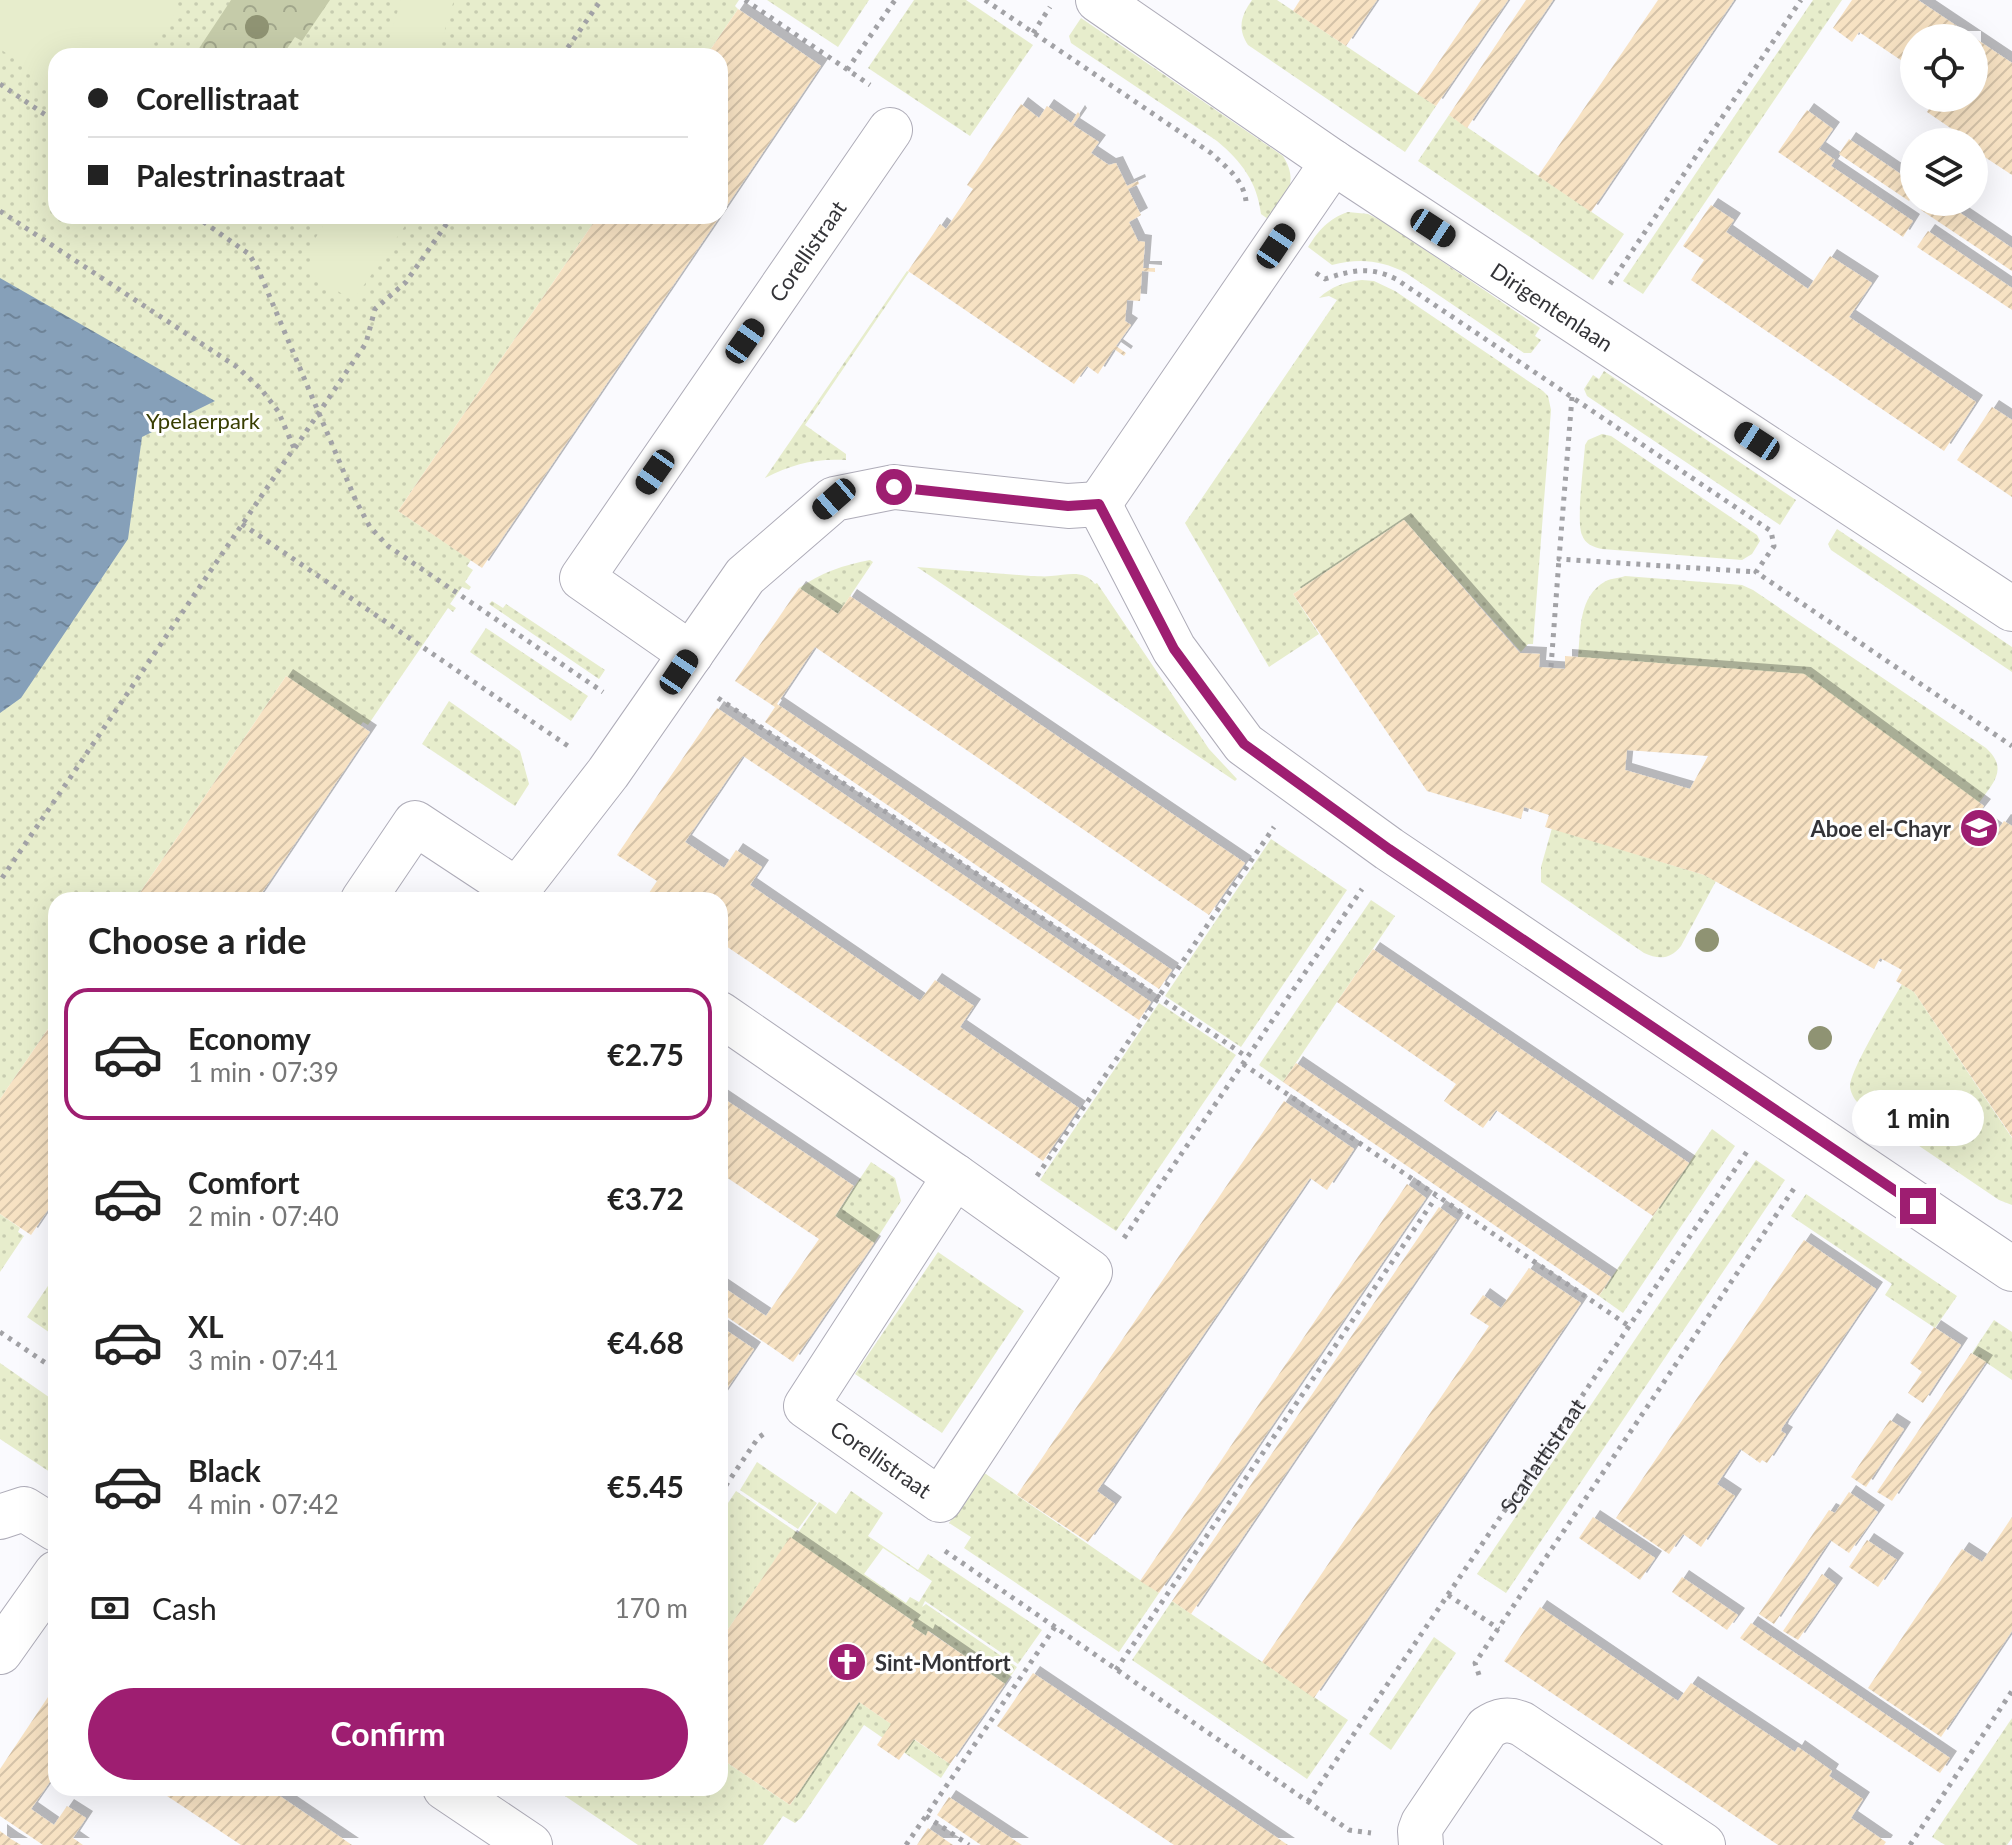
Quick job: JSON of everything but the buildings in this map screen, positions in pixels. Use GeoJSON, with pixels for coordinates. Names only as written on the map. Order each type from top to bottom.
{"type":"FeatureCollection","features":[{"type":"Feature","properties":{"kind":"street","name":"Dirigentenlaan"},"geometry":{"type":"LineString","coordinates":[[1111,4],[1333,162],[2012,609]]}},
{"type":"Feature","properties":{"kind":"street","name":"Corellistraat"},"geometry":{"type":"LineString","coordinates":[[685,663],[582,578],[890,130]]}},
{"type":"Feature","properties":{"kind":"street"},"geometry":{"type":"LineString","coordinates":[[1099,504],[1333,162]]}},
{"type":"Feature","properties":{"kind":"street"},"geometry":{"type":"LineString","coordinates":[[528,892],[745,576],[834,499],[894,487],[1068,506],[1099,504]]}},
{"type":"Feature","properties":{"kind":"street"},"geometry":{"type":"LineString","coordinates":[[1099,504],[1174,649],[1244,744],[1389,849],[2012,1269]]}},
{"type":"Feature","properties":{"kind":"street"},"geometry":{"type":"LineString","coordinates":[[368,892],[415,823],[525,892]]}},
{"type":"Feature","properties":{"kind":"street"},"geometry":{"type":"LineString","coordinates":[[728,1020],[1090,1272]]}},
{"type":"Feature","properties":{"kind":"street"},"geometry":{"type":"LineString","coordinates":[[806,1406],[955,1176]]}},
{"type":"Feature","properties":{"kind":"street","name":"Corellistraat"},"geometry":{"type":"LineString","coordinates":[[806,1406],[940,1500],[1090,1272]]}},
{"type":"Feature","properties":{"kind":"street"},"geometry":{"type":"LineString","coordinates":[[0,1517],[24,1509],[48,1524]]}},
{"type":"Feature","properties":{"kind":"street"},"geometry":{"type":"LineString","coordinates":[[0,1652],[48,1584]]}},
{"type":"Feature","properties":{"kind":"street"},"geometry":{"type":"LineString","coordinates":[[1420,1843],[1423,1823],[1487,1728],[1495,1723],[1513,1720],[1703,1845]]}},
{"type":"Feature","properties":{"kind":"street"},"geometry":{"type":"LineString","coordinates":[[457,1796],[530,1845]]}},
{"type":"Feature","properties":{"kind":"path"},"geometry":{"type":"LineString","coordinates":[[568,48],[601,0]]}},
{"type":"Feature","properties":{"kind":"path"},"geometry":{"type":"LineString","coordinates":[[745,0],[906,110],[890,130]]}},
{"type":"Feature","properties":{"kind":"path"},"geometry":{"type":"LineString","coordinates":[[847,70],[895,0]]}},
{"type":"Feature","properties":{"kind":"path"},"geometry":{"type":"LineString","coordinates":[[985,0],[1211,153],[1237,176],[1244,191],[1246,208],[1243,224],[1325,279],[1362,270],[1381,272],[1396,279],[1771,531],[1774,546],[1756,572]]}},
{"type":"Feature","properties":{"kind":"path"},"geometry":{"type":"LineString","coordinates":[[1033,33],[1055,0]]}},
{"type":"Feature","properties":{"kind":"path"},"geometry":{"type":"LineString","coordinates":[[1582,326],[1801,0]]}},
{"type":"Feature","properties":{"kind":"path"},"geometry":{"type":"LineString","coordinates":[[0,84],[48,117]]}},
{"type":"Feature","properties":{"kind":"path"},"geometry":{"type":"LineString","coordinates":[[0,211],[237,367],[261,389],[278,411],[294,448]]}},
{"type":"Feature","properties":{"kind":"path"},"geometry":{"type":"LineString","coordinates":[[206,224],[249,254],[258,269],[356,501],[370,527],[388,546],[645,720]]}},
{"type":"Feature","properties":{"kind":"path"},"geometry":{"type":"LineString","coordinates":[[0,881],[366,343],[375,309],[406,282],[446,224]]}},
{"type":"Feature","properties":{"kind":"path"},"geometry":{"type":"LineString","coordinates":[[1551,667],[1572,397]]}},
{"type":"Feature","properties":{"kind":"path"},"geometry":{"type":"LineString","coordinates":[[242,524],[608,773]]}},
{"type":"Feature","properties":{"kind":"path"},"geometry":{"type":"LineString","coordinates":[[1559,559],[1756,572],[2012,746]]}},
{"type":"Feature","properties":{"kind":"path"},"geometry":{"type":"LineString","coordinates":[[685,663],[1247,1057]]}},
{"type":"Feature","properties":{"kind":"path"},"geometry":{"type":"LineString","coordinates":[[1011,1215],[1302,786]]}},
{"type":"Feature","properties":{"kind":"path"},"geometry":{"type":"LineString","coordinates":[[1090,1272],[1113,1254],[1389,849]]}},
{"type":"Feature","properties":{"kind":"path"},"geometry":{"type":"LineString","coordinates":[[1243,1064],[1629,1326]]}},
{"type":"Feature","properties":{"kind":"path","name":"Scarlattistraat"},"geometry":{"type":"LineString","coordinates":[[1308,1802],[1776,1110]]}},
{"type":"Feature","properties":{"kind":"path"},"geometry":{"type":"LineString","coordinates":[[1495,1723],[1475,1663],[1824,1143]]}},
{"type":"Feature","properties":{"kind":"path"},"geometry":{"type":"LineString","coordinates":[[1116,1670],[1436,1197]]}},
{"type":"Feature","properties":{"kind":"path"},"geometry":{"type":"LineString","coordinates":[[0,1332],[48,1365]]}},
{"type":"Feature","properties":{"kind":"path"},"geometry":{"type":"LineString","coordinates":[[728,1482],[758,1438],[806,1406]]}},
{"type":"Feature","properties":{"kind":"path"},"geometry":{"type":"LineString","coordinates":[[940,1500],[939,1547],[1349,1830],[1420,1843]]}},
{"type":"Feature","properties":{"kind":"path"},"geometry":{"type":"LineString","coordinates":[[1448,1595],[1499,1629]]}},
{"type":"Feature","properties":{"kind":"path"},"geometry":{"type":"LineString","coordinates":[[906,1845],[1055,1627]]}},
{"type":"Feature","properties":{"kind":"path"},"geometry":{"type":"LineString","coordinates":[[1910,1845],[2012,1691]]}},
{"type":"Feature","properties":{"kind":"path"},"geometry":{"type":"LineString","coordinates":[[926,1816],[969,1845]]}},
{"type":"Feature","properties":{"kind":"green space","name":"Ypelaerpark"},"geometry":{"type":"Polygon","coordinates":[[[0,0],[739,0],[735,6],[738,9],[711,48],[48,48],[48,224],[593,224],[398,511],[471,560],[467,566],[473,570],[465,582],[471,587],[469,590],[462,587],[450,604],[456,608],[453,612],[448,608],[368,725],[363,722],[360,726],[286,676],[140,892],[48,892],[48,1029],[0,1099],[0,0]]]}},
{"type":"Feature","properties":{"kind":"green space"},"geometry":{"type":"Polygon","coordinates":[[[0,0],[176,0],[171,7],[176,12],[155,43],[149,40],[144,48],[48,48],[48,82],[0,49],[0,0]]]}},
{"type":"Feature","properties":{"kind":"green space"},"geometry":{"type":"Polygon","coordinates":[[[231,0],[330,0],[302,41],[295,37],[287,48],[199,48],[231,0]]]}},
{"type":"Feature","properties":{"kind":"green space"},"geometry":{"type":"Polygon","coordinates":[[[401,0],[454,0],[439,48],[386,48],[401,0]]]}},
{"type":"Feature","properties":{"kind":"green space"},"geometry":{"type":"Polygon","coordinates":[[[767,0],[869,0],[838,47],[767,0]]]}},
{"type":"Feature","properties":{"kind":"green space"},"geometry":{"type":"Polygon","coordinates":[[[914,0],[966,0],[1033,45],[970,136],[868,68],[914,0]]]}},
{"type":"Feature","properties":{"kind":"green space"},"geometry":{"type":"Polygon","coordinates":[[[1252,0],[1277,0],[1436,106],[1405,152],[1248,45],[1242,33],[1242,22],[1252,0]]]}},
{"type":"Feature","properties":{"kind":"green space"},"geometry":{"type":"Polygon","coordinates":[[[1813,0],[1842,0],[1643,294],[1623,281],[1813,0]]]}},
{"type":"Feature","properties":{"kind":"green space"},"geometry":{"type":"Polygon","coordinates":[[[1081,18],[1283,156],[1290,174],[1289,190],[1272,222],[1261,214],[1252,182],[1226,149],[1071,43],[1069,36],[1081,18]]]}},
{"type":"Feature","properties":{"kind":"green space"},"geometry":{"type":"Polygon","coordinates":[[[1449,115],[1624,234],[1593,280],[1418,161],[1449,115]]]}},
{"type":"Feature","properties":{"kind":"green space"},"geometry":{"type":"Polygon","coordinates":[[[1348,212],[1368,214],[1384,222],[1540,328],[1535,336],[1541,340],[1531,353],[1524,353],[1406,273],[1370,262],[1351,261],[1332,265],[1308,247],[1325,226],[1348,212]]]}},
{"type":"Feature","properties":{"kind":"green space"},"geometry":{"type":"Polygon","coordinates":[[[324,224],[405,226],[353,301],[313,275],[313,242],[324,224]]]}},
{"type":"Feature","properties":{"kind":"green space"},"geometry":{"type":"Polygon","coordinates":[[[907,271],[805,425],[846,454],[846,460],[804,463],[765,478],[907,271]]]}},
{"type":"Feature","properties":{"kind":"green space"},"geometry":{"type":"Polygon","coordinates":[[[1374,281],[1395,291],[1548,396],[1551,410],[1533,644],[1528,644],[1521,652],[1404,520],[1293,594],[1319,634],[1269,667],[1185,523],[1337,300],[1329,296],[1319,298],[1339,285],[1374,281]]]}},
{"type":"Feature","properties":{"kind":"green space"},"geometry":{"type":"Polygon","coordinates":[[[1604,371],[1796,500],[1780,525],[1587,396],[1584,389],[1593,375],[1599,379],[1604,371]]]}},
{"type":"Feature","properties":{"kind":"green space"},"geometry":{"type":"Polygon","coordinates":[[[1602,434],[1611,436],[1757,535],[1760,541],[1752,554],[1742,560],[1602,549],[1587,543],[1580,528],[1585,445],[1588,440],[1602,434]]]}},
{"type":"Feature","properties":{"kind":"green space"},"geometry":{"type":"Polygon","coordinates":[[[1837,529],[2012,647],[2012,672],[1831,550],[1828,544],[1837,529]]]}},
{"type":"Feature","properties":{"kind":"green space"},"geometry":{"type":"Polygon","coordinates":[[[870,560],[873,562],[838,614],[799,588],[833,570],[870,560]]]}},
{"type":"Feature","properties":{"kind":"green space"},"geometry":{"type":"Polygon","coordinates":[[[917,567],[1031,576],[1075,574],[1097,583],[1209,749],[1237,779],[1235,781],[917,567]]]}},
{"type":"Feature","properties":{"kind":"green space"},"geometry":{"type":"Polygon","coordinates":[[[1625,576],[1742,585],[1753,590],[1986,748],[1997,763],[1993,782],[1979,803],[1578,657],[1583,614],[1590,595],[1606,581],[1625,576]]]}},
{"type":"Feature","properties":{"kind":"green space"},"geometry":{"type":"Polygon","coordinates":[[[492,601],[503,608],[506,604],[605,670],[599,679],[489,604],[492,601]]]}},
{"type":"Feature","properties":{"kind":"green space"},"geometry":{"type":"Polygon","coordinates":[[[486,628],[588,696],[571,721],[470,652],[486,628]]]}},
{"type":"Feature","properties":{"kind":"green space"},"geometry":{"type":"Polygon","coordinates":[[[449,701],[520,751],[529,784],[515,806],[422,744],[449,701]]]}},
{"type":"Feature","properties":{"kind":"green space"},"geometry":{"type":"Polygon","coordinates":[[[1552,828],[1716,881],[1681,946],[1664,957],[1644,953],[1541,882],[1541,867],[1552,828]]]}},
{"type":"Feature","properties":{"kind":"green space"},"geometry":{"type":"Polygon","coordinates":[[[1271,839],[1347,890],[1241,1047],[1165,996],[1271,839]]]}},
{"type":"Feature","properties":{"kind":"green space"},"geometry":{"type":"Polygon","coordinates":[[[1371,900],[1395,916],[1283,1082],[1259,1065],[1371,900]]]}},
{"type":"Feature","properties":{"kind":"green space"},"geometry":{"type":"Polygon","coordinates":[[[1902,984],[1914,992],[2012,1138],[2012,1205],[1999,1200],[1863,1108],[1853,1096],[1850,1087],[1856,1067],[1902,984]]]}},
{"type":"Feature","properties":{"kind":"green space"},"geometry":{"type":"Polygon","coordinates":[[[1159,1003],[1236,1055],[1116,1231],[1040,1180],[1159,1003]]]}},
{"type":"Feature","properties":{"kind":"green space"},"geometry":{"type":"Polygon","coordinates":[[[1712,1129],[1735,1146],[1623,1313],[1599,1296],[1712,1129]]]}},
{"type":"Feature","properties":{"kind":"green space"},"geometry":{"type":"Polygon","coordinates":[[[1756,1160],[1785,1180],[1506,1593],[1477,1574],[1756,1160]]]}},
{"type":"Feature","properties":{"kind":"green space"},"geometry":{"type":"Polygon","coordinates":[[[871,1162],[895,1178],[901,1201],[874,1243],[835,1216],[871,1162]]]}},
{"type":"Feature","properties":{"kind":"green space"},"geometry":{"type":"Polygon","coordinates":[[[1806,1194],[1957,1296],[1935,1328],[1885,1295],[1892,1284],[1791,1216],[1806,1194]]]}},
{"type":"Feature","properties":{"kind":"green space"},"geometry":{"type":"Polygon","coordinates":[[[0,1214],[20,1228],[18,1232],[24,1236],[0,1272],[0,1214]]]}},
{"type":"Feature","properties":{"kind":"green space"},"geometry":{"type":"Polygon","coordinates":[[[938,1252],[1024,1311],[942,1433],[855,1374],[938,1252]]]}},
{"type":"Feature","properties":{"kind":"green space"},"geometry":{"type":"Polygon","coordinates":[[[48,1286],[48,1331],[27,1317],[48,1286]]]}},
{"type":"Feature","properties":{"kind":"green space"},"geometry":{"type":"Polygon","coordinates":[[[1994,1320],[2012,1332],[2012,1380],[1972,1353],[1994,1320]]]}},
{"type":"Feature","properties":{"kind":"green space"},"geometry":{"type":"Polygon","coordinates":[[[0,1363],[48,1396],[48,1471],[0,1439],[0,1363]]]}},
{"type":"Feature","properties":{"kind":"green space"},"geometry":{"type":"Polygon","coordinates":[[[757,1462],[817,1503],[798,1529],[740,1490],[757,1462]]]}},
{"type":"Feature","properties":{"kind":"green space"},"geometry":{"type":"Polygon","coordinates":[[[983,1472],[1159,1593],[1119,1652],[964,1548],[971,1537],[949,1523],[983,1472]]]}},
{"type":"Feature","properties":{"kind":"green space"},"geometry":{"type":"Polygon","coordinates":[[[736,1491],[798,1533],[819,1502],[836,1514],[851,1491],[883,1513],[868,1536],[918,1570],[928,1554],[1042,1630],[1018,1664],[925,1601],[922,1607],[926,1604],[1017,1667],[1005,1684],[929,1631],[926,1636],[911,1626],[913,1621],[790,1538],[728,1629],[728,1503],[736,1491]],[[883,1548],[864,1574],[906,1603],[910,1597],[919,1602],[932,1581],[883,1548]]]}},
{"type":"Feature","properties":{"kind":"green space"},"geometry":{"type":"Polygon","coordinates":[[[1172,1601],[1348,1720],[1307,1779],[1132,1660],[1172,1601]]]}},
{"type":"Feature","properties":{"kind":"green space"},"geometry":{"type":"Polygon","coordinates":[[[1434,1637],[1456,1653],[1391,1750],[1369,1734],[1434,1637]]]}},
{"type":"Feature","properties":{"kind":"green space"},"geometry":{"type":"Polygon","coordinates":[[[859,1702],[950,1764],[941,1778],[864,1725],[801,1818],[795,1823],[783,1816],[763,1845],[638,1845],[565,1796],[728,1796],[728,1763],[790,1805],[859,1702]]]}},
{"type":"Feature","properties":{"kind":"green space"},"geometry":{"type":"Polygon","coordinates":[[[2012,1718],[2012,1838],[2007,1845],[1945,1845],[1932,1837],[2012,1718]]]}},
{"type":"Feature","properties":{"kind":"water"},"geometry":{"type":"Polygon","coordinates":[[[0,278],[215,401],[142,437],[128,539],[21,698],[0,713],[0,278]]]}},
{"type":"Feature","properties":{"kind":"place","name":"Aboe el-Chayr"},"geometry":{"type":"Point","coordinates":[1979,828]}},
{"type":"Feature","properties":{"kind":"place","name":"Sint-Montfort"},"geometry":{"type":"Point","coordinates":[847,1662]}},
{"type":"Feature","properties":{"kind":"route"},"geometry":{"type":"LineString","coordinates":[[894,487],[1068,506],[1099,504],[1174,649],[1244,744],[1389,849],[1918,1206]]}}]}
